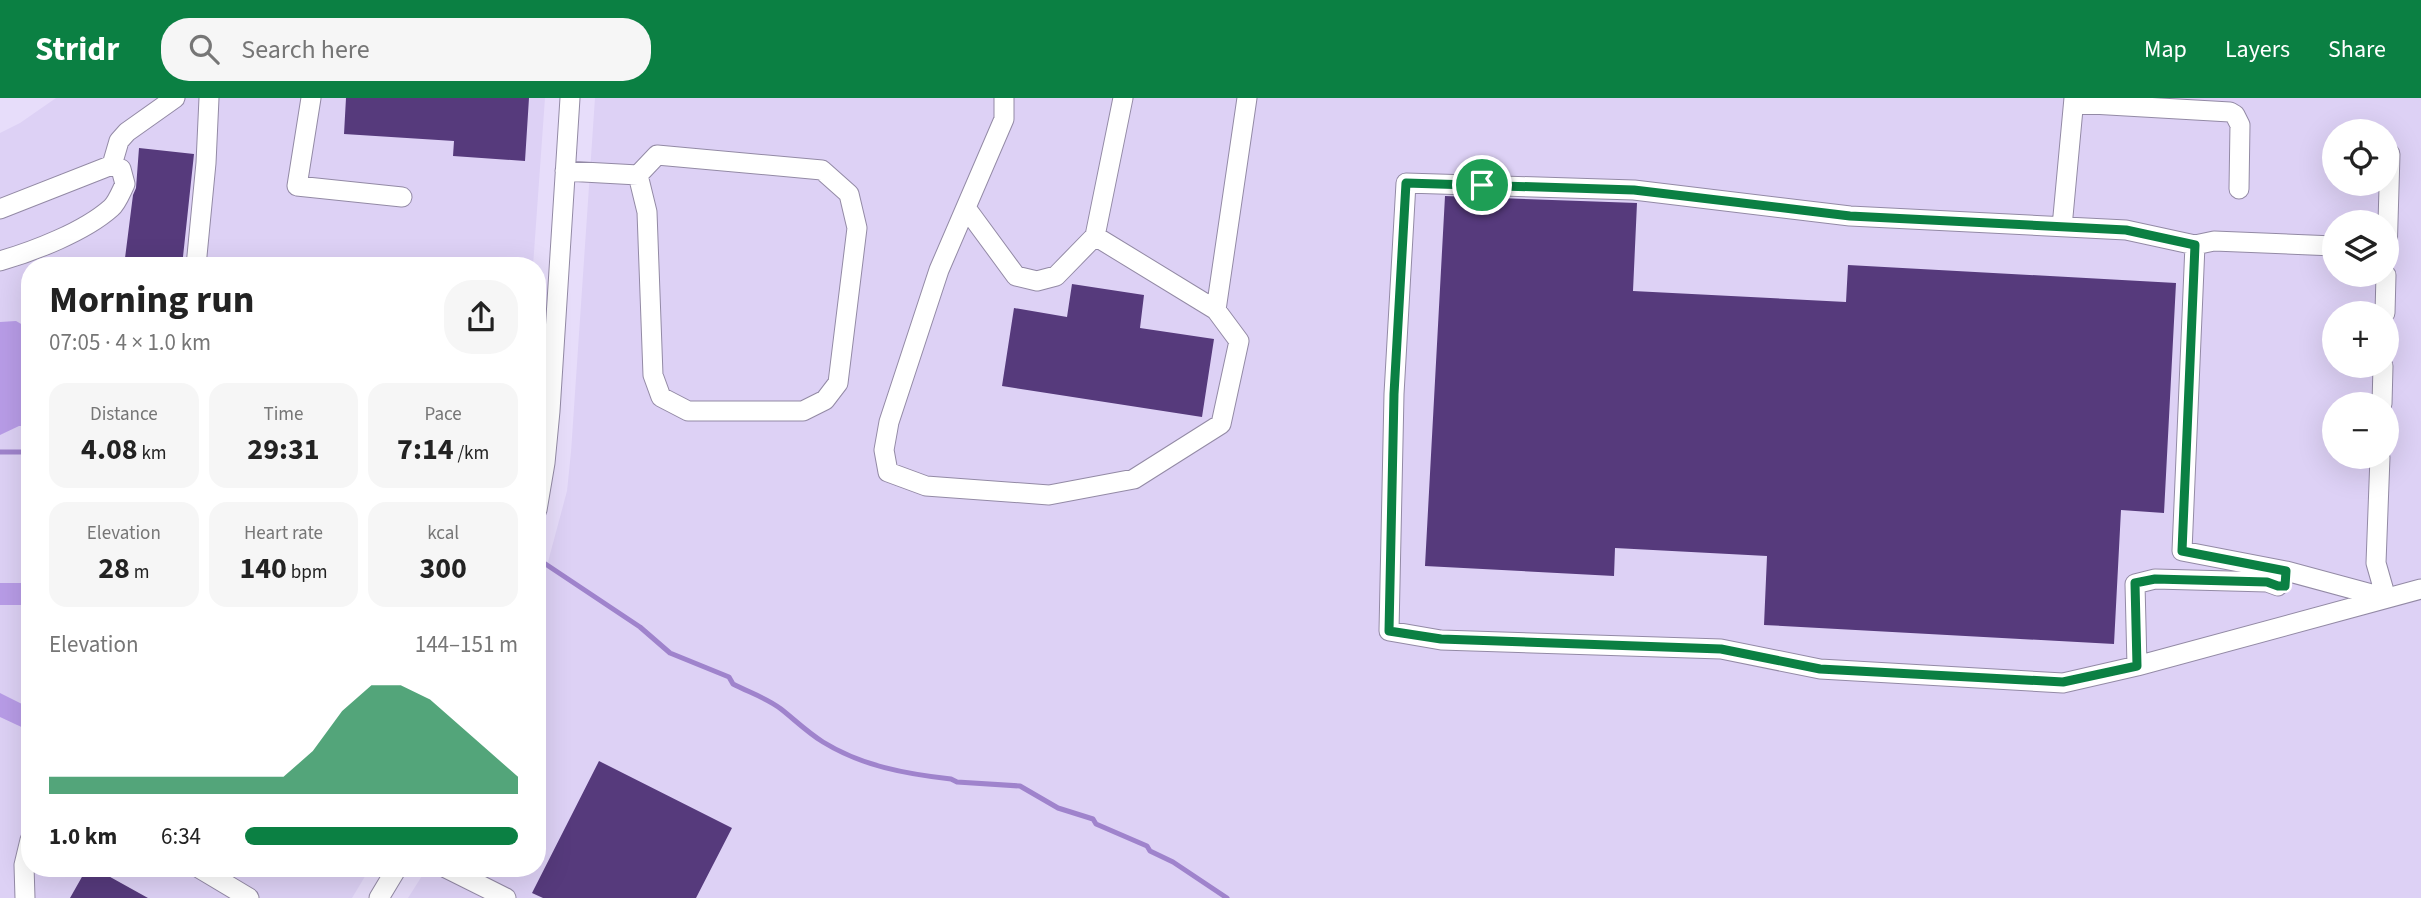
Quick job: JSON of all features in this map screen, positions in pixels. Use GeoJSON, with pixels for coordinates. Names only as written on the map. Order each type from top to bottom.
{"type":"FeatureCollection","features":[{"type":"Feature","properties":{"kind":"street"},"geometry":{"type":"LineString","coordinates":[[111,165],[119,141],[127,132],[175,98]]}},
{"type":"Feature","properties":{"kind":"street"},"geometry":{"type":"LineString","coordinates":[[197,257],[209,98]]}},
{"type":"Feature","properties":{"kind":"street"},"geometry":{"type":"LineString","coordinates":[[311,98],[297,186],[402,197]]}},
{"type":"Feature","properties":{"kind":"street"},"geometry":{"type":"LineString","coordinates":[[546,390],[570,98]]}},
{"type":"Feature","properties":{"kind":"street"},"geometry":{"type":"LineString","coordinates":[[1004,98],[1004,119],[939,270],[889,422],[884,450],[888,472],[926,486],[1049,495],[1134,479],[1221,425],[1239,341],[1216,310],[1095,236]]}},
{"type":"Feature","properties":{"kind":"street"},"geometry":{"type":"LineString","coordinates":[[966,208],[1016,276],[1037,281],[1056,276],[1095,236],[1123,98]]}},
{"type":"Feature","properties":{"kind":"street"},"geometry":{"type":"LineString","coordinates":[[1216,310],[1247,98]]}},
{"type":"Feature","properties":{"kind":"street"},"geometry":{"type":"LineString","coordinates":[[2062,227],[2074,101],[2230,112],[2235,115],[2240,125],[2239,189]]}},
{"type":"Feature","properties":{"kind":"street"},"geometry":{"type":"LineString","coordinates":[[565,171],[638,175],[657,155],[822,170],[849,194],[857,228],[838,383],[825,400],[803,411],[688,411],[661,397],[653,375],[647,212],[638,175]]}},
{"type":"Feature","properties":{"kind":"street"},"geometry":{"type":"LineString","coordinates":[[0,209],[111,165],[121,169],[125,184],[113,207],[32,257]]}},
{"type":"Feature","properties":{"kind":"street"},"geometry":{"type":"LineString","coordinates":[[2322,246],[2214,241],[2195,245],[2126,230],[1850,216],[1634,190],[1406,183],[1394,394],[1389,631],[1441,639],[1721,649],[1820,669],[2063,682],[2137,666],[2421,589]]}},
{"type":"Feature","properties":{"kind":"street"},"geometry":{"type":"LineString","coordinates":[[2195,245],[2182,551],[2282,579],[2386,598]]}},
{"type":"Feature","properties":{"kind":"street"},"geometry":{"type":"LineString","coordinates":[[0,261],[21,261]]}},
{"type":"Feature","properties":{"kind":"street"},"geometry":{"type":"LineString","coordinates":[[2380,469],[2376,563],[2386,598]]}},
{"type":"Feature","properties":{"kind":"street"},"geometry":{"type":"LineString","coordinates":[[2137,666],[2135,583],[2164,589],[2268,590],[2282,579]]}},
{"type":"Feature","properties":{"kind":"street"},"geometry":{"type":"LineString","coordinates":[[24,877],[25,898]]}},
{"type":"Feature","properties":{"kind":"street"},"geometry":{"type":"LineString","coordinates":[[213,877],[249,898]]}},
{"type":"Feature","properties":{"kind":"street"},"geometry":{"type":"LineString","coordinates":[[379,898],[392,877]]}},
{"type":"Feature","properties":{"kind":"street"},"geometry":{"type":"LineString","coordinates":[[464,877],[506,898]]}},
{"type":"Feature","properties":{"kind":"shaded area"},"geometry":{"type":"Polygon","coordinates":[[[56,98],[545,98],[534,257],[21,257],[21,877],[365,877],[352,898],[0,898],[0,133],[20,123],[56,98]]]}},
{"type":"Feature","properties":{"kind":"shaded area"},"geometry":{"type":"Polygon","coordinates":[[[595,98],[2421,98],[2421,898],[408,898],[421,877],[546,877],[546,569],[567,491],[595,98]]]}},
{"type":"Feature","properties":{"kind":"shaded area"},"geometry":{"type":"Polygon","coordinates":[[[16,321],[21,324],[21,426],[0,435],[0,322],[16,321]]]}},
{"type":"Feature","properties":{"kind":"shaded area"},"geometry":{"type":"Polygon","coordinates":[[[0,583],[21,583],[21,605],[0,605],[0,583]]]}},
{"type":"Feature","properties":{"kind":"shaded area"},"geometry":{"type":"Polygon","coordinates":[[[0,693],[21,704],[21,727],[0,717],[0,693]]]}},
{"type":"Feature","properties":{"kind":"building"},"geometry":{"type":"Polygon","coordinates":[[[346,98],[529,98],[525,161],[453,156],[454,141],[344,134],[346,98]]]}},
{"type":"Feature","properties":{"kind":"building"},"geometry":{"type":"Polygon","coordinates":[[[139,148],[194,154],[183,257],[125,257],[139,148]]]}},
{"type":"Feature","properties":{"kind":"building"},"geometry":{"type":"Polygon","coordinates":[[[1445,196],[1637,203],[1633,291],[1846,302],[1848,265],[2176,283],[2164,513],[2121,510],[2114,644],[1764,625],[1767,556],[1615,548],[1614,576],[1425,566],[1445,196]]]}},
{"type":"Feature","properties":{"kind":"building"},"geometry":{"type":"Polygon","coordinates":[[[1072,284],[1144,295],[1140,328],[1214,339],[1202,417],[1002,386],[1014,308],[1067,317],[1072,284]]]}},
{"type":"Feature","properties":{"kind":"building"},"geometry":{"type":"Polygon","coordinates":[[[599,761],[732,828],[696,898],[543,898],[532,893],[540,877],[546,877],[546,865],[599,761]]]}},
{"type":"Feature","properties":{"kind":"building"},"geometry":{"type":"Polygon","coordinates":[[[82,877],[110,877],[148,898],[70,898],[82,877]]]}},
{"type":"Feature","properties":{"kind":"waterway"},"geometry":{"type":"LineString","coordinates":[[0,452],[21,452]]}},
{"type":"Feature","properties":{"kind":"waterway"},"geometry":{"type":"LineString","coordinates":[[546,564],[640,627],[670,653],[729,677],[733,684],[776,705],[823,742],[838,750],[869,763],[901,771],[957,782],[1020,786],[1058,808],[1093,819],[1096,824],[1147,846],[1150,851],[1173,862],[1227,898]]}},
{"type":"Feature","properties":{"kind":"route"},"geometry":{"type":"LineString","coordinates":[[1406,183],[1482,185],[1634,190],[1850,216],[2126,230],[2195,245],[2182,551],[2286,571],[2285,586],[2267,582],[2175,579],[2135,583],[2137,666],[2063,682],[1820,669],[1721,649],[1441,639],[1389,631],[1394,394],[1406,183]]}}]}
